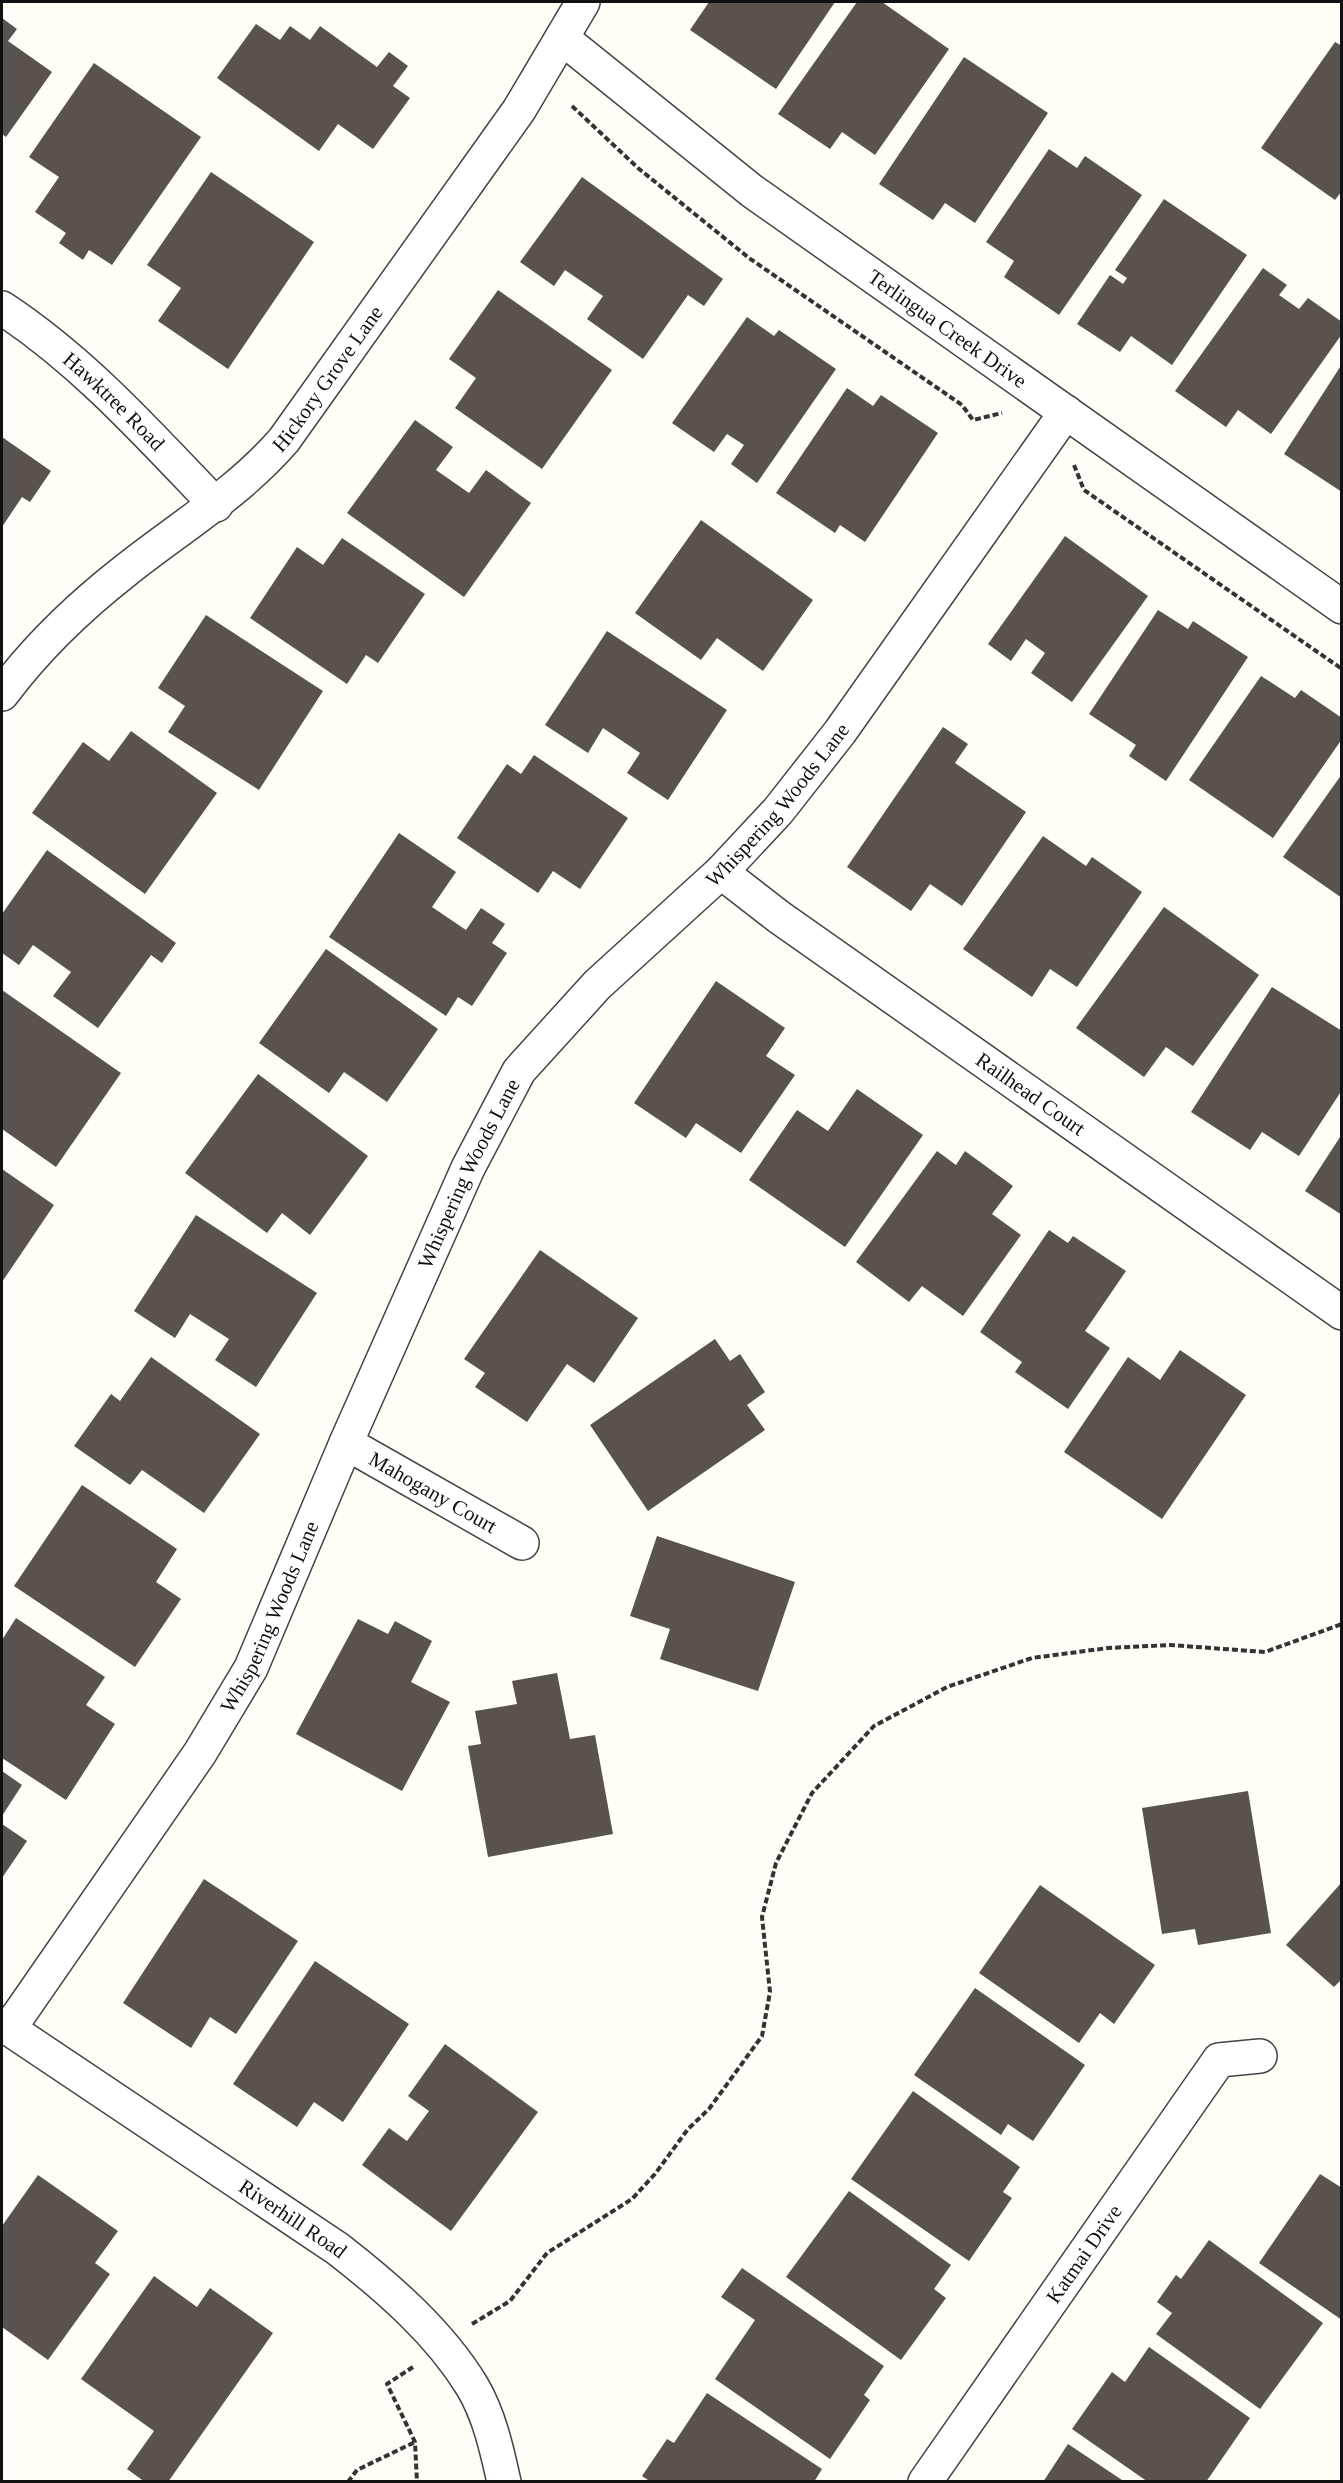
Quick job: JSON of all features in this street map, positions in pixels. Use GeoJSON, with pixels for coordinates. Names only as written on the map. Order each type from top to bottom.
{"type":"FeatureCollection","features":[{"type":"Feature","properties":{"kind":"street","name":"Hickory Grove Lane"},"geometry":{"type":"LineString","coordinates":[[2,694],[27,661],[81,609],[124,572],[216,504],[264,463],[303,416],[487,156],[583,2]]}},
{"type":"Feature","properties":{"kind":"street","name":"Terlingua Creek Drive"},"geometry":{"type":"LineString","coordinates":[[562,38],[752,191],[1341,607]]}},
{"type":"Feature","properties":{"kind":"street","name":"Hawktree Road"},"geometry":{"type":"LineString","coordinates":[[2,308],[83,369],[216,504]]}},
{"type":"Feature","properties":{"kind":"street","name":"Whispering Woods Lane"},"geometry":{"type":"LineString","coordinates":[[5,2026],[200,1753],[251,1668],[346,1443],[468,1168],[519,1071],[597,986],[721,872],[778,811],[840,732],[1066,412]]}},
{"type":"Feature","properties":{"kind":"street","name":"Railhead Court"},"geometry":{"type":"LineString","coordinates":[[721,872],[779,917],[1341,1313]]}},
{"type":"Feature","properties":{"kind":"street","name":"Mahogany Court"},"geometry":{"type":"LineString","coordinates":[[346,1443],[522,1543]]}},
{"type":"Feature","properties":{"kind":"street","name":"Riverhill Road"},"geometry":{"type":"LineString","coordinates":[[5,2026],[338,2249],[381,2283],[432,2334],[473,2387],[496,2445],[504,2481]]}},
{"type":"Feature","properties":{"kind":"street","name":"Katmai Drive"},"geometry":{"type":"LineString","coordinates":[[925,2481],[1219,2060],[1260,2056]]}},
{"type":"Feature","properties":{"kind":"path"},"geometry":{"type":"LineString","coordinates":[[572,106],[638,168],[749,258],[962,405],[973,420],[1002,413]]}},
{"type":"Feature","properties":{"kind":"path"},"geometry":{"type":"LineString","coordinates":[[1072,462],[1084,490],[1341,669]]}},
{"type":"Feature","properties":{"kind":"path"},"geometry":{"type":"LineString","coordinates":[[476,2322],[510,2301],[547,2253],[632,2199],[655,2174],[688,2129],[709,2109],[762,2036],[770,1992],[762,1917],[776,1863],[812,1793],[874,1726],[947,1687],[1032,1658],[1107,1648],[1170,1645],[1265,1652],[1341,1624]]}},
{"type":"Feature","properties":{"kind":"path"},"geometry":{"type":"LineString","coordinates":[[348,2481],[357,2470],[414,2442],[417,2481]]}},
{"type":"Feature","properties":{"kind":"building"},"geometry":{"type":"Polygon","coordinates":[[[709,2],[835,2],[776,89],[690,30],[709,2]]]}},
{"type":"Feature","properties":{"kind":"building"},"geometry":{"type":"Polygon","coordinates":[[[857,2],[882,2],[949,49],[875,155],[842,132],[830,149],[778,114],[857,2]]]}},
{"type":"Feature","properties":{"kind":"building"},"geometry":{"type":"Polygon","coordinates":[[[2,18],[17,29],[8,41],[52,72],[6,137],[2,134],[2,18]]]}},
{"type":"Feature","properties":{"kind":"building"},"geometry":{"type":"Polygon","coordinates":[[[256,24],[280,40],[290,26],[310,40],[320,26],[377,67],[389,52],[408,66],[393,86],[410,98],[373,149],[338,124],[319,151],[217,78],[256,24]]]}},
{"type":"Feature","properties":{"kind":"building"},"geometry":{"type":"Polygon","coordinates":[[[1335,42],[1342,46],[1342,191],[1335,200],[1261,148],[1335,42]]]}},
{"type":"Feature","properties":{"kind":"building"},"geometry":{"type":"Polygon","coordinates":[[[964,57],[1048,113],[975,223],[945,203],[933,220],[879,184],[964,57]]]}},
{"type":"Feature","properties":{"kind":"building"},"geometry":{"type":"Polygon","coordinates":[[[94,63],[201,137],[112,265],[89,250],[83,260],[59,243],[66,233],[35,212],[59,177],[29,157],[94,63]]]}},
{"type":"Feature","properties":{"kind":"building"},"geometry":{"type":"Polygon","coordinates":[[[1049,149],[1077,168],[1085,156],[1142,195],[1059,315],[1004,277],[1014,261],[986,242],[1049,149]]]}},
{"type":"Feature","properties":{"kind":"building"},"geometry":{"type":"Polygon","coordinates":[[[211,172],[314,242],[228,369],[158,321],[181,288],[147,265],[211,172]]]}},
{"type":"Feature","properties":{"kind":"building"},"geometry":{"type":"Polygon","coordinates":[[[582,177],[723,279],[704,306],[688,295],[643,359],[587,319],[603,296],[565,270],[554,286],[520,262],[582,177]]]}},
{"type":"Feature","properties":{"kind":"building"},"geometry":{"type":"Polygon","coordinates":[[[1164,199],[1247,255],[1172,365],[1131,336],[1120,352],[1077,324],[1110,275],[1123,284],[1127,278],[1115,270],[1164,199]]]}},
{"type":"Feature","properties":{"kind":"building"},"geometry":{"type":"Polygon","coordinates":[[[1263,268],[1287,285],[1279,295],[1299,309],[1308,298],[1342,322],[1342,334],[1271,434],[1238,410],[1226,427],[1175,391],[1263,268]]]}},
{"type":"Feature","properties":{"kind":"building"},"geometry":{"type":"Polygon","coordinates":[[[498,290],[612,370],[542,469],[455,408],[476,378],[449,359],[498,290]]]}},
{"type":"Feature","properties":{"kind":"building"},"geometry":{"type":"Polygon","coordinates":[[[747,317],[774,336],[779,330],[836,369],[757,483],[731,464],[744,445],[727,434],[714,452],[672,423],[747,317]]]}},
{"type":"Feature","properties":{"kind":"building"},"geometry":{"type":"Polygon","coordinates":[[[1342,364],[1342,492],[1284,454],[1342,364]]]}},
{"type":"Feature","properties":{"kind":"building"},"geometry":{"type":"Polygon","coordinates":[[[847,388],[873,406],[881,395],[938,433],[865,542],[840,525],[835,533],[776,493],[847,388]]]}},
{"type":"Feature","properties":{"kind":"building"},"geometry":{"type":"Polygon","coordinates":[[[415,420],[453,447],[436,470],[469,493],[486,470],[531,503],[464,597],[347,513],[415,420]]]}},
{"type":"Feature","properties":{"kind":"building"},"geometry":{"type":"Polygon","coordinates":[[[2,437],[51,471],[30,502],[22,497],[2,527],[2,437]]]}},
{"type":"Feature","properties":{"kind":"building"},"geometry":{"type":"Polygon","coordinates":[[[701,520],[813,600],[763,671],[717,638],[701,660],[635,613],[701,520]]]}},
{"type":"Feature","properties":{"kind":"building"},"geometry":{"type":"Polygon","coordinates":[[[1065,536],[1148,596],[1072,702],[1031,673],[1045,653],[1026,639],[1011,661],[988,644],[1065,536]]]}},
{"type":"Feature","properties":{"kind":"building"},"geometry":{"type":"Polygon","coordinates":[[[342,538],[425,594],[378,663],[366,655],[347,684],[250,618],[297,547],[323,565],[342,538]]]}},
{"type":"Feature","properties":{"kind":"building"},"geometry":{"type":"Polygon","coordinates":[[[1158,610],[1188,629],[1193,621],[1248,657],[1166,781],[1129,756],[1136,745],[1089,714],[1158,610]]]}},
{"type":"Feature","properties":{"kind":"building"},"geometry":{"type":"Polygon","coordinates":[[[206,615],[323,691],[259,790],[168,732],[185,706],[158,688],[206,615]]]}},
{"type":"Feature","properties":{"kind":"building"},"geometry":{"type":"Polygon","coordinates":[[[607,631],[727,710],[668,800],[627,773],[640,753],[603,728],[588,753],[545,725],[607,631]]]}},
{"type":"Feature","properties":{"kind":"building"},"geometry":{"type":"Polygon","coordinates":[[[1261,676],[1295,698],[1301,690],[1342,718],[1342,739],[1273,838],[1189,780],[1261,676]]]}},
{"type":"Feature","properties":{"kind":"building"},"geometry":{"type":"Polygon","coordinates":[[[943,727],[968,744],[955,763],[1026,812],[962,906],[930,884],[911,911],[847,867],[943,727]]]}},
{"type":"Feature","properties":{"kind":"building"},"geometry":{"type":"Polygon","coordinates":[[[131,731],[217,793],[145,894],[32,813],[83,742],[109,761],[131,731]]]}},
{"type":"Feature","properties":{"kind":"building"},"geometry":{"type":"Polygon","coordinates":[[[534,755],[628,818],[580,889],[553,871],[538,893],[457,838],[507,764],[521,774],[534,755]]]}},
{"type":"Feature","properties":{"kind":"building"},"geometry":{"type":"Polygon","coordinates":[[[1342,774],[1342,898],[1283,857],[1342,774]]]}},
{"type":"Feature","properties":{"kind":"building"},"geometry":{"type":"Polygon","coordinates":[[[399,833],[456,872],[432,907],[466,930],[481,908],[505,924],[492,943],[507,953],[472,1006],[458,997],[446,1016],[329,937],[399,833]]]}},
{"type":"Feature","properties":{"kind":"building"},"geometry":{"type":"Polygon","coordinates":[[[1043,836],[1086,866],[1092,857],[1142,892],[1077,987],[1050,969],[1032,997],[963,949],[1043,836]]]}},
{"type":"Feature","properties":{"kind":"building"},"geometry":{"type":"Polygon","coordinates":[[[47,850],[176,943],[162,963],[151,955],[98,1028],[53,996],[71,972],[33,945],[19,965],[2,953],[2,914],[47,850]]]}},
{"type":"Feature","properties":{"kind":"building"},"geometry":{"type":"Polygon","coordinates":[[[1164,907],[1259,975],[1193,1066],[1166,1047],[1144,1077],[1076,1028],[1164,907]]]}},
{"type":"Feature","properties":{"kind":"building"},"geometry":{"type":"Polygon","coordinates":[[[326,949],[438,1029],[387,1102],[344,1072],[329,1093],[259,1043],[326,949]]]}},
{"type":"Feature","properties":{"kind":"building"},"geometry":{"type":"Polygon","coordinates":[[[716,981],[785,1028],[766,1056],[795,1075],[741,1153],[696,1123],[686,1138],[634,1103],[716,981]]]}},
{"type":"Feature","properties":{"kind":"building"},"geometry":{"type":"Polygon","coordinates":[[[1272,987],[1342,1031],[1342,1090],[1299,1156],[1262,1132],[1250,1150],[1191,1112],[1272,987]]]}},
{"type":"Feature","properties":{"kind":"building"},"geometry":{"type":"Polygon","coordinates":[[[2,990],[121,1073],[56,1167],[2,1129],[2,990]]]}},
{"type":"Feature","properties":{"kind":"building"},"geometry":{"type":"Polygon","coordinates":[[[258,1074],[368,1156],[310,1235],[282,1213],[267,1233],[185,1173],[258,1074]]]}},
{"type":"Feature","properties":{"kind":"building"},"geometry":{"type":"Polygon","coordinates":[[[857,1089],[923,1135],[845,1247],[749,1180],[797,1110],[828,1131],[857,1089]]]}},
{"type":"Feature","properties":{"kind":"building"},"geometry":{"type":"Polygon","coordinates":[[[1342,1134],[1342,1215],[1305,1191],[1342,1134]]]}},
{"type":"Feature","properties":{"kind":"building"},"geometry":{"type":"Polygon","coordinates":[[[937,1151],[956,1165],[965,1151],[1013,1186],[992,1214],[1021,1235],[963,1316],[922,1286],[909,1302],[856,1262],[937,1151]]]}},
{"type":"Feature","properties":{"kind":"building"},"geometry":{"type":"Polygon","coordinates":[[[2,1169],[54,1205],[2,1282],[2,1169]]]}},
{"type":"Feature","properties":{"kind":"building"},"geometry":{"type":"Polygon","coordinates":[[[196,1215],[317,1293],[256,1387],[215,1360],[229,1339],[190,1314],[175,1338],[134,1311],[196,1215]]]}},
{"type":"Feature","properties":{"kind":"building"},"geometry":{"type":"Polygon","coordinates":[[[1049,1230],[1068,1243],[1073,1236],[1126,1271],[1085,1331],[1110,1348],[1068,1409],[1015,1372],[1022,1362],[980,1332],[1049,1230]]]}},
{"type":"Feature","properties":{"kind":"building"},"geometry":{"type":"Polygon","coordinates":[[[540,1250],[638,1318],[594,1383],[567,1364],[527,1422],[475,1387],[485,1373],[464,1359],[540,1250]]]}},
{"type":"Feature","properties":{"kind":"building"},"geometry":{"type":"Polygon","coordinates":[[[715,1339],[730,1361],[740,1354],[765,1392],[747,1405],[765,1430],[648,1511],[590,1425],[715,1339]]]}},
{"type":"Feature","properties":{"kind":"building"},"geometry":{"type":"Polygon","coordinates":[[[1180,1350],[1246,1395],[1162,1519],[1064,1452],[1128,1357],[1160,1380],[1180,1350]]]}},
{"type":"Feature","properties":{"kind":"building"},"geometry":{"type":"Polygon","coordinates":[[[151,1357],[260,1434],[204,1513],[142,1470],[130,1485],[74,1446],[111,1394],[120,1401],[151,1357]]]}},
{"type":"Feature","properties":{"kind":"building"},"geometry":{"type":"Polygon","coordinates":[[[82,1485],[177,1549],[156,1582],[181,1599],[135,1667],[14,1586],[82,1485]]]}},
{"type":"Feature","properties":{"kind":"building"},"geometry":{"type":"Polygon","coordinates":[[[657,1536],[795,1582],[758,1691],[660,1659],[670,1629],[630,1616],[657,1536]]]}},
{"type":"Feature","properties":{"kind":"building"},"geometry":{"type":"Polygon","coordinates":[[[16,1618],[105,1677],[86,1705],[115,1724],[66,1800],[2,1758],[2,1640],[16,1618]]]}},
{"type":"Feature","properties":{"kind":"building"},"geometry":{"type":"Polygon","coordinates":[[[358,1619],[388,1634],[395,1621],[432,1641],[411,1682],[450,1702],[402,1791],[296,1734],[358,1619]]]}},
{"type":"Feature","properties":{"kind":"building"},"geometry":{"type":"Polygon","coordinates":[[[557,1673],[570,1739],[595,1735],[613,1834],[488,1857],[468,1746],[481,1744],[475,1711],[517,1704],[512,1681],[557,1673]]]}},
{"type":"Feature","properties":{"kind":"building"},"geometry":{"type":"Polygon","coordinates":[[[2,1771],[22,1785],[2,1816],[2,1771]]]}},
{"type":"Feature","properties":{"kind":"building"},"geometry":{"type":"Polygon","coordinates":[[[1248,1791],[1271,1933],[1198,1945],[1195,1929],[1162,1934],[1142,1808],[1248,1791]]]}},
{"type":"Feature","properties":{"kind":"building"},"geometry":{"type":"Polygon","coordinates":[[[2,1824],[27,1841],[2,1878],[2,1824]]]}},
{"type":"Feature","properties":{"kind":"building"},"geometry":{"type":"Polygon","coordinates":[[[204,1879],[298,1941],[236,2034],[210,2017],[191,2048],[123,2003],[204,1879]]]}},
{"type":"Feature","properties":{"kind":"building"},"geometry":{"type":"Polygon","coordinates":[[[1342,1882],[1342,1979],[1334,1987],[1286,1945],[1342,1882]]]}},
{"type":"Feature","properties":{"kind":"building"},"geometry":{"type":"Polygon","coordinates":[[[1040,1885],[1155,1965],[1114,2024],[1100,2013],[1079,2043],[979,1973],[1040,1885]]]}},
{"type":"Feature","properties":{"kind":"building"},"geometry":{"type":"Polygon","coordinates":[[[315,1961],[409,2024],[343,2122],[314,2102],[297,2127],[233,2084],[315,1961]]]}},
{"type":"Feature","properties":{"kind":"building"},"geometry":{"type":"Polygon","coordinates":[[[975,1988],[1085,2065],[1033,2141],[1008,2124],[1001,2135],[914,2075],[975,1988]]]}},
{"type":"Feature","properties":{"kind":"building"},"geometry":{"type":"Polygon","coordinates":[[[445,2044],[538,2112],[451,2231],[362,2165],[389,2128],[407,2141],[429,2111],[408,2096],[445,2044]]]}},
{"type":"Feature","properties":{"kind":"building"},"geometry":{"type":"Polygon","coordinates":[[[913,2091],[1020,2167],[1003,2192],[1012,2198],[969,2261],[851,2179],[913,2091]]]}},
{"type":"Feature","properties":{"kind":"building"},"geometry":{"type":"Polygon","coordinates":[[[1320,2174],[1342,2188],[1342,2320],[1259,2263],[1320,2174]]]}},
{"type":"Feature","properties":{"kind":"building"},"geometry":{"type":"Polygon","coordinates":[[[38,2175],[118,2231],[95,2263],[110,2274],[48,2360],[2,2327],[2,2226],[38,2175]]]}},
{"type":"Feature","properties":{"kind":"building"},"geometry":{"type":"Polygon","coordinates":[[[849,2191],[951,2265],[934,2289],[946,2298],[901,2360],[786,2277],[849,2191]]]}},
{"type":"Feature","properties":{"kind":"building"},"geometry":{"type":"Polygon","coordinates":[[[1209,2240],[1323,2323],[1260,2409],[1156,2334],[1172,2313],[1157,2302],[1176,2275],[1181,2279],[1209,2240]]]}},
{"type":"Feature","properties":{"kind":"building"},"geometry":{"type":"Polygon","coordinates":[[[742,2268],[884,2366],[864,2395],[870,2400],[830,2459],[715,2379],[755,2320],[721,2297],[742,2268]]]}},
{"type":"Feature","properties":{"kind":"building"},"geometry":{"type":"Polygon","coordinates":[[[154,2276],[197,2307],[210,2288],[273,2333],[168,2482],[145,2482],[127,2469],[154,2431],[81,2379],[154,2276]]]}},
{"type":"Feature","properties":{"kind":"building"},"geometry":{"type":"Polygon","coordinates":[[[1149,2347],[1250,2418],[1206,2482],[1148,2482],[1072,2429],[1112,2372],[1125,2382],[1149,2347]]]}},
{"type":"Feature","properties":{"kind":"building"},"geometry":{"type":"Polygon","coordinates":[[[707,2393],[822,2469],[814,2482],[651,2482],[642,2476],[667,2439],[674,2443],[707,2393]]]}},
{"type":"Feature","properties":{"kind":"building"},"geometry":{"type":"Polygon","coordinates":[[[1068,2444],[1125,2482],[1043,2482],[1068,2444]]]}}]}
